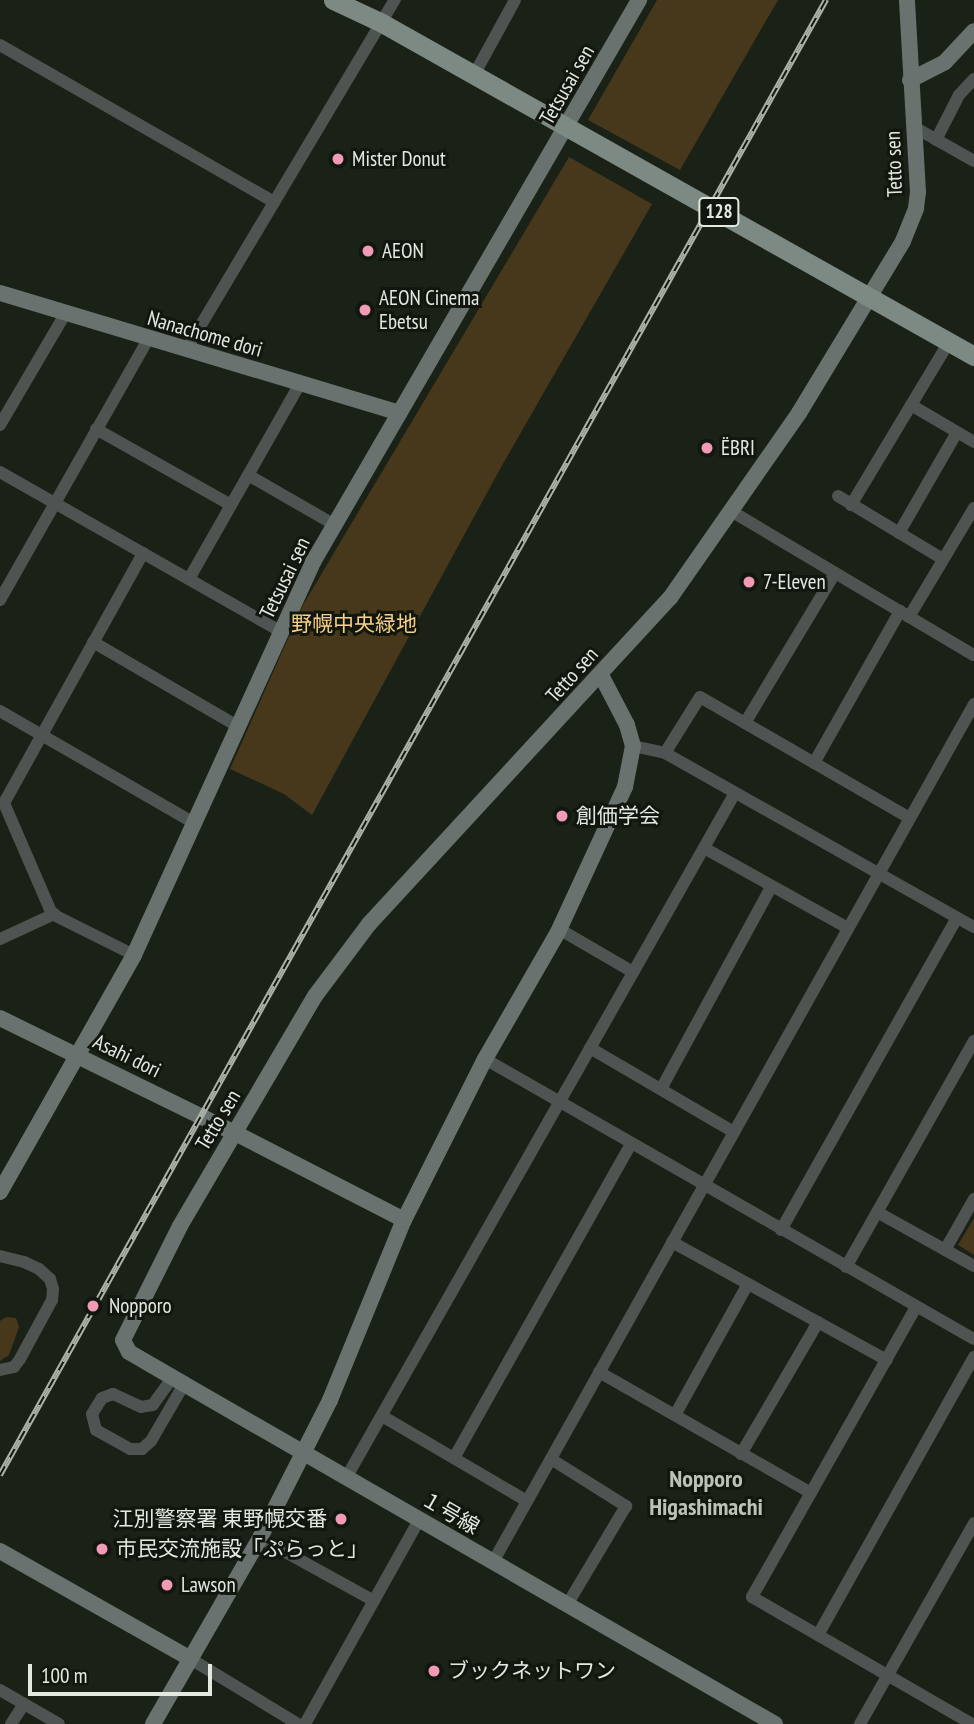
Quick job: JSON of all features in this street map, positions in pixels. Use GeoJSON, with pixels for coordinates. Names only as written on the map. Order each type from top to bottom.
{"type":"FeatureCollection","features":[{"type":"Feature","properties":{"kind":"main road","name":"128"},"geometry":{"type":"LineString","coordinates":[[333,0],[382,23],[974,356]]}},
{"type":"Feature","properties":{"kind":"street"},"geometry":{"type":"LineString","coordinates":[[186,350],[395,0]]}},
{"type":"Feature","properties":{"kind":"street"},"geometry":{"type":"LineString","coordinates":[[474,75],[515,0]]}},
{"type":"Feature","properties":{"kind":"street","name":"Tetsusai sen"},"geometry":{"type":"LineString","coordinates":[[0,1192],[6,1168],[78,1055],[134,955],[196,824],[313,562],[639,0]]}},
{"type":"Feature","properties":{"kind":"street","name":"Tetto sen"},"geometry":{"type":"LineString","coordinates":[[126,1328],[180,1226],[315,996],[369,924],[670,598],[799,413],[870,298],[903,241],[916,208],[918,191],[907,0]]}},
{"type":"Feature","properties":{"kind":"street"},"geometry":{"type":"LineString","coordinates":[[910,80],[945,62],[974,31]]}},
{"type":"Feature","properties":{"kind":"street"},"geometry":{"type":"LineString","coordinates":[[0,45],[274,202]]}},
{"type":"Feature","properties":{"kind":"street"},"geometry":{"type":"LineString","coordinates":[[936,140],[959,95],[974,79]]}},
{"type":"Feature","properties":{"kind":"street"},"geometry":{"type":"LineString","coordinates":[[914,127],[974,161]]}},
{"type":"Feature","properties":{"kind":"street","name":"Nanachome dori"},"geometry":{"type":"LineString","coordinates":[[0,293],[399,413]]}},
{"type":"Feature","properties":{"kind":"street"},"geometry":{"type":"LineString","coordinates":[[0,425],[65,314]]}},
{"type":"Feature","properties":{"kind":"street"},"geometry":{"type":"LineString","coordinates":[[0,600],[148,339]]}},
{"type":"Feature","properties":{"kind":"street"},"geometry":{"type":"LineString","coordinates":[[851,505],[949,342]]}},
{"type":"Feature","properties":{"kind":"street"},"geometry":{"type":"LineString","coordinates":[[189,579],[300,384]]}},
{"type":"Feature","properties":{"kind":"street"},"geometry":{"type":"LineString","coordinates":[[911,405],[974,442]]}},
{"type":"Feature","properties":{"kind":"street"},"geometry":{"type":"LineString","coordinates":[[96,429],[231,505]]}},
{"type":"Feature","properties":{"kind":"street"},"geometry":{"type":"LineString","coordinates":[[899,533],[957,432]]}},
{"type":"Feature","properties":{"kind":"street"},"geometry":{"type":"LineString","coordinates":[[0,472],[282,632]]}},
{"type":"Feature","properties":{"kind":"street"},"geometry":{"type":"LineString","coordinates":[[248,475],[335,525]]}},
{"type":"Feature","properties":{"kind":"street"},"geometry":{"type":"LineString","coordinates":[[838,496],[943,559]]}},
{"type":"Feature","properties":{"kind":"street"},"geometry":{"type":"LineString","coordinates":[[814,764],[905,614],[974,508]]}},
{"type":"Feature","properties":{"kind":"street"},"geometry":{"type":"LineString","coordinates":[[731,512],[974,655]]}},
{"type":"Feature","properties":{"kind":"street"},"geometry":{"type":"LineString","coordinates":[[134,955],[54,914],[4,803],[144,553]]}},
{"type":"Feature","properties":{"kind":"street"},"geometry":{"type":"LineString","coordinates":[[745,723],[835,573]]}},
{"type":"Feature","properties":{"kind":"street"},"geometry":{"type":"LineString","coordinates":[[93,642],[239,727]]}},
{"type":"Feature","properties":{"kind":"street"},"geometry":{"type":"LineString","coordinates":[[153,1724],[260,1538],[330,1400],[404,1220],[485,1059],[559,929],[625,787],[633,746],[627,725],[601,675]]}},
{"type":"Feature","properties":{"kind":"street"},"geometry":{"type":"LineString","coordinates":[[665,753],[700,697],[910,818]]}},
{"type":"Feature","properties":{"kind":"street"},"geometry":{"type":"LineString","coordinates":[[493,1562],[974,704]]}},
{"type":"Feature","properties":{"kind":"street"},"geometry":{"type":"LineString","coordinates":[[0,711],[196,824]]}},
{"type":"Feature","properties":{"kind":"street"},"geometry":{"type":"LineString","coordinates":[[961,727],[974,734]]}},
{"type":"Feature","properties":{"kind":"street"},"geometry":{"type":"LineString","coordinates":[[633,746],[665,753],[974,927]]}},
{"type":"Feature","properties":{"kind":"street"},"geometry":{"type":"LineString","coordinates":[[346,1478],[735,793]]}},
{"type":"Feature","properties":{"kind":"street"},"geometry":{"type":"LineString","coordinates":[[704,848],[848,928]]}},
{"type":"Feature","properties":{"kind":"street"},"geometry":{"type":"LineString","coordinates":[[661,1090],[771,887]]}},
{"type":"Feature","properties":{"kind":"street"},"geometry":{"type":"LineString","coordinates":[[0,939],[54,914]]}},
{"type":"Feature","properties":{"kind":"street"},"geometry":{"type":"LineString","coordinates":[[781,1230],[956,919]]}},
{"type":"Feature","properties":{"kind":"street"},"geometry":{"type":"LineString","coordinates":[[559,929],[634,972]]}},
{"type":"Feature","properties":{"kind":"street","name":"Asahi dori"},"geometry":{"type":"LineString","coordinates":[[0,1018],[235,1133],[404,1220]]}},
{"type":"Feature","properties":{"kind":"street"},"geometry":{"type":"LineString","coordinates":[[846,1267],[974,1041]]}},
{"type":"Feature","properties":{"kind":"street"},"geometry":{"type":"LineString","coordinates":[[590,1048],[734,1132]]}},
{"type":"Feature","properties":{"kind":"street"},"geometry":{"type":"LineString","coordinates":[[485,1059],[974,1339]]}},
{"type":"Feature","properties":{"kind":"street"},"geometry":{"type":"LineString","coordinates":[[454,1458],[631,1144]]}},
{"type":"Feature","properties":{"kind":"street"},"geometry":{"type":"LineString","coordinates":[[945,1250],[974,1199]]}},
{"type":"Feature","properties":{"kind":"street"},"geometry":{"type":"LineString","coordinates":[[877,1212],[974,1266]]}},
{"type":"Feature","properties":{"kind":"street"},"geometry":{"type":"LineString","coordinates":[[672,1242],[887,1360]]}},
{"type":"Feature","properties":{"kind":"street"},"geometry":{"type":"LineString","coordinates":[[0,1256],[16,1259],[39,1269],[50,1279],[53,1289],[51,1300],[20,1359],[13,1367],[0,1370]]}},
{"type":"Feature","properties":{"kind":"street"},"geometry":{"type":"LineString","coordinates":[[675,1415],[748,1284]]}},
{"type":"Feature","properties":{"kind":"street"},"geometry":{"type":"LineString","coordinates":[[916,1307],[752,1597],[971,1719]]}},
{"type":"Feature","properties":{"kind":"street"},"geometry":{"type":"LineString","coordinates":[[741,1454],[818,1322]]}},
{"type":"Feature","properties":{"kind":"street","name":"１号線"},"geometry":{"type":"LineString","coordinates":[[126,1328],[122,1340],[125,1349],[775,1724]]}},
{"type":"Feature","properties":{"kind":"street"},"geometry":{"type":"LineString","coordinates":[[818,1635],[974,1357]]}},
{"type":"Feature","properties":{"kind":"street"},"geometry":{"type":"LineString","coordinates":[[599,1372],[811,1493]]}},
{"type":"Feature","properties":{"kind":"street"},"geometry":{"type":"LineString","coordinates":[[178,1381],[151,1441],[142,1449],[130,1449],[96,1430],[92,1414],[102,1398],[113,1394],[141,1407],[153,1405],[178,1381]]}},
{"type":"Feature","properties":{"kind":"street"},"geometry":{"type":"LineString","coordinates":[[382,1416],[527,1501]]}},
{"type":"Feature","properties":{"kind":"street"},"geometry":{"type":"LineString","coordinates":[[551,1459],[626,1506],[567,1605]]}},
{"type":"Feature","properties":{"kind":"street"},"geometry":{"type":"LineString","coordinates":[[305,1724],[419,1520]]}},
{"type":"Feature","properties":{"kind":"street"},"geometry":{"type":"LineString","coordinates":[[860,1724],[974,1523]]}},
{"type":"Feature","properties":{"kind":"street"},"geometry":{"type":"LineString","coordinates":[[260,1538],[374,1601]]}},
{"type":"Feature","properties":{"kind":"street"},"geometry":{"type":"LineString","coordinates":[[0,1550],[298,1724]]}},
{"type":"Feature","properties":{"kind":"street"},"geometry":{"type":"LineString","coordinates":[[0,1690],[59,1724]]}},
{"type":"Feature","properties":{"kind":"street"},"geometry":{"type":"LineString","coordinates":[[11,1724],[24,1704]]}},
{"type":"Feature","properties":{"kind":"green space"},"geometry":{"type":"Polygon","coordinates":[[[657,0],[778,0],[680,170],[588,120],[657,0]]]}},
{"type":"Feature","properties":{"kind":"green space","name":"野幌中央緑地"},"geometry":{"type":"Polygon","coordinates":[[[569,157],[652,204],[500,469],[312,815],[284,794],[230,769],[303,605],[569,157]]]}},
{"type":"Feature","properties":{"kind":"green space"},"geometry":{"type":"Polygon","coordinates":[[[974,1218],[974,1255],[958,1245],[974,1218]]]}},
{"type":"Feature","properties":{"kind":"green space"},"geometry":{"type":"Polygon","coordinates":[[[6,1317],[16,1318],[19,1327],[9,1355],[0,1361],[0,1321],[6,1317]]]}},
{"type":"Feature","properties":{"kind":"railway"},"geometry":{"type":"LineString","coordinates":[[0,1475],[826,0]]}},
{"type":"Feature","properties":{"kind":"place","name":"Mister Donut"},"geometry":{"type":"Point","coordinates":[338,159]}},
{"type":"Feature","properties":{"kind":"place","name":"AEON"},"geometry":{"type":"Point","coordinates":[368,251]}},
{"type":"Feature","properties":{"kind":"place","name":"AEON Cinema Ebetsu"},"geometry":{"type":"Point","coordinates":[365,310]}},
{"type":"Feature","properties":{"kind":"place","name":"ËBRI"},"geometry":{"type":"Point","coordinates":[707,448]}},
{"type":"Feature","properties":{"kind":"place","name":"7-Eleven"},"geometry":{"type":"Point","coordinates":[749,582]}},
{"type":"Feature","properties":{"kind":"place","name":"創価学会"},"geometry":{"type":"Point","coordinates":[562,816]}},
{"type":"Feature","properties":{"kind":"place","name":"Nopporo"},"geometry":{"type":"Point","coordinates":[93,1306]}},
{"type":"Feature","properties":{"kind":"place","name":"江別警察署 東野幌交番"},"geometry":{"type":"Point","coordinates":[341,1519]}},
{"type":"Feature","properties":{"kind":"place","name":"市民交流施設「ぷらっと」"},"geometry":{"type":"Point","coordinates":[102,1549]}},
{"type":"Feature","properties":{"kind":"place","name":"Lawson"},"geometry":{"type":"Point","coordinates":[167,1585]}},
{"type":"Feature","properties":{"kind":"place","name":"ブックネットワン"},"geometry":{"type":"Point","coordinates":[434,1671]}},
{"type":"Feature","properties":{"kind":"district","name":"Nopporo Higashimachi"},"geometry":{"type":"Point","coordinates":[706,1493]}}]}
